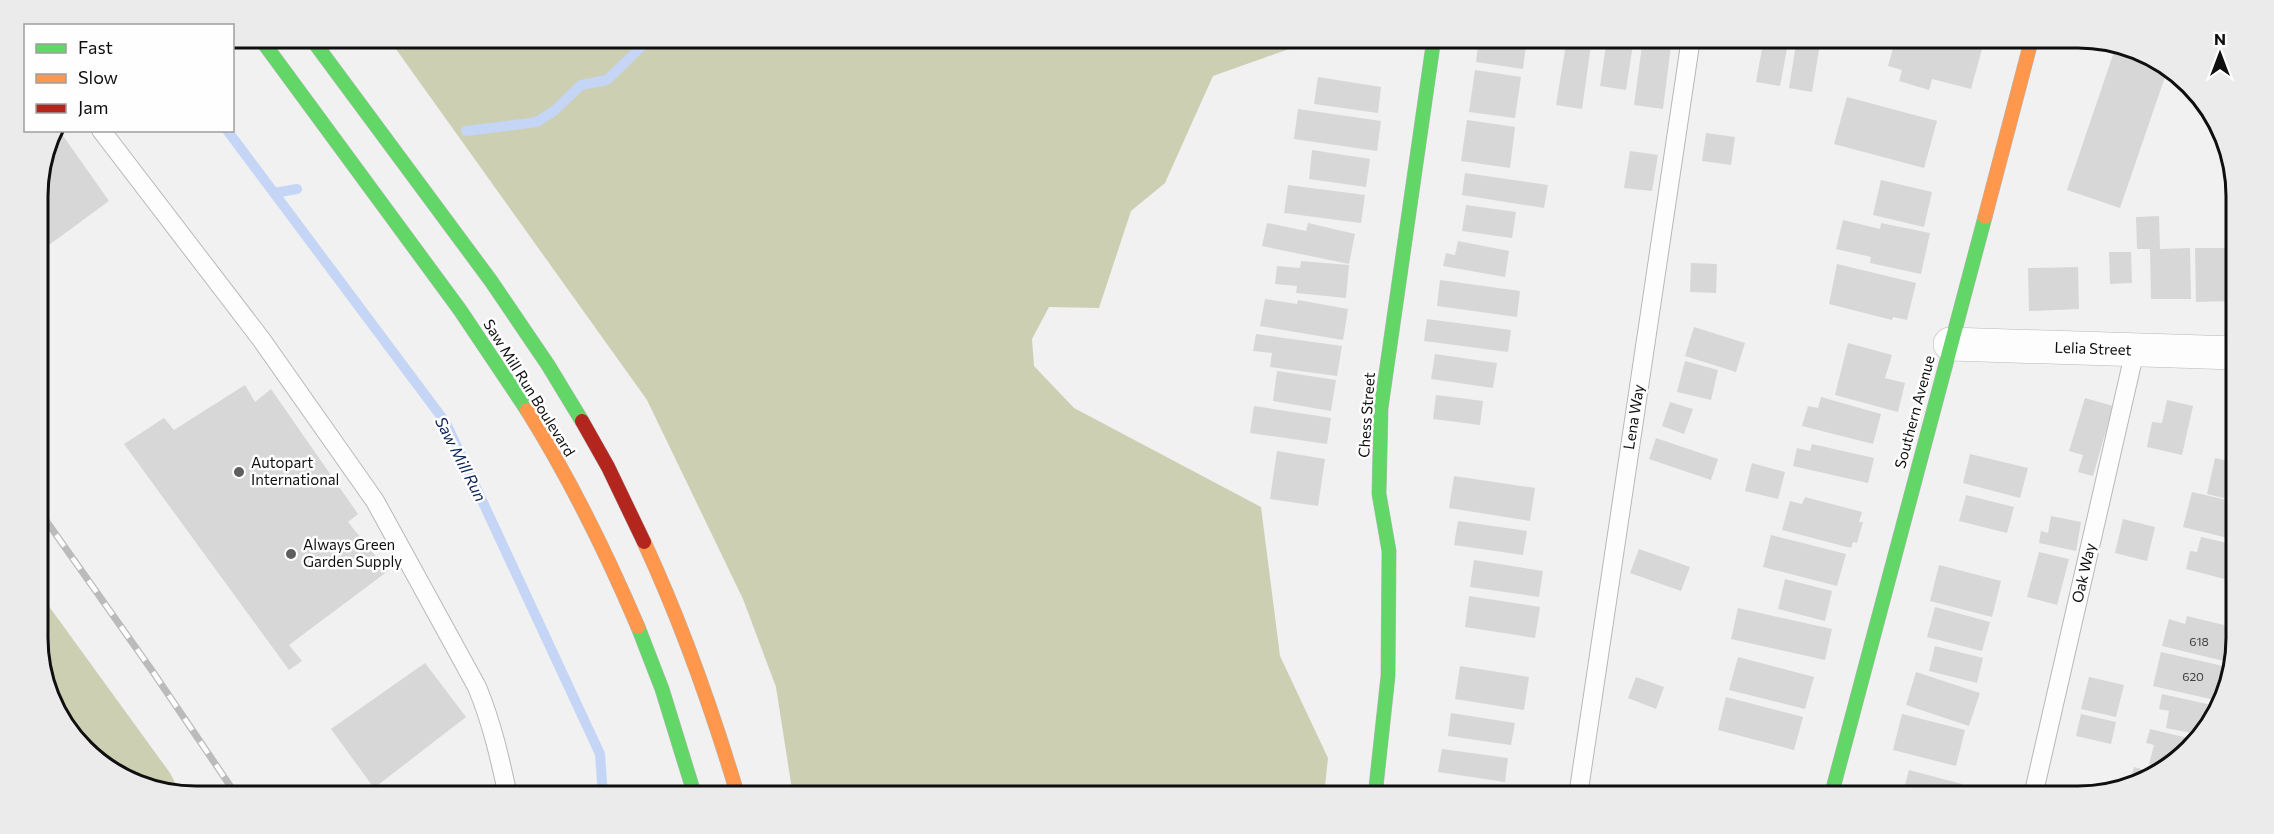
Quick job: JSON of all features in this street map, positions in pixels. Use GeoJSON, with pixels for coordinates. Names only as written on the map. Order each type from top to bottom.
{"type":"FeatureCollection","features":[{"type":"Feature","properties":{"kind":"main road","name":"Saw Mill Run Boulevard"},"geometry":{"type":"LineString","coordinates":[[267,48],[477,333],[543,437],[586,517],[625,598],[667,706],[692,786]]}},
{"type":"Feature","properties":{"kind":"main road","name":"Saw Mill Run Boulevard"},"geometry":{"type":"LineString","coordinates":[[318,48],[511,309],[579,416],[609,470],[663,581],[709,703],[735,786]]}},
{"type":"Feature","properties":{"kind":"main road","name":"Chess Street"},"geometry":{"type":"LineString","coordinates":[[1376,786],[1389,676],[1389,551],[1379,494],[1382,408],[1433,48]]}},
{"type":"Feature","properties":{"kind":"main road","name":"Southern Avenue"},"geometry":{"type":"LineString","coordinates":[[1834,786],[2029,48]]}},
{"type":"Feature","properties":{"kind":"street","name":"Lelia Street"},"geometry":{"type":"LineString","coordinates":[[1950,344],[2226,353]]}},
{"type":"Feature","properties":{"kind":"lane","name":"Lena Way"},"geometry":{"type":"LineString","coordinates":[[1579,786],[1690,48]]}},
{"type":"Feature","properties":{"kind":"lane"},"geometry":{"type":"LineString","coordinates":[[103,132],[261,339],[375,501],[477,687],[488,713],[506,786]]}},
{"type":"Feature","properties":{"kind":"lane","name":"Oak Way"},"geometry":{"type":"LineString","coordinates":[[2035,786],[2134,350]]}},
{"type":"Feature","properties":{"kind":"green space"},"geometry":{"type":"Polygon","coordinates":[[[395,48],[1292,48],[1213,76],[1165,183],[1131,211],[1099,308],[1049,307],[1032,339],[1034,366],[1074,408],[1261,507],[1280,656],[1328,758],[1325,786],[791,786],[776,687],[743,599],[647,400],[395,48]]]}},
{"type":"Feature","properties":{"kind":"green space"},"geometry":{"type":"Polygon","coordinates":[[[48,605],[170,773],[176,785],[130,771],[98,749],[73,720],[63,704],[51,667],[48,648],[48,605]]]}},
{"type":"Feature","properties":{"kind":"building"},"geometry":{"type":"Polygon","coordinates":[[[1478,48],[1526,48],[1523,69],[1476,62],[1478,48]]]}},
{"type":"Feature","properties":{"kind":"building"},"geometry":{"type":"Polygon","coordinates":[[[1565,48],[1591,48],[1582,109],[1556,105],[1565,48]]]}},
{"type":"Feature","properties":{"kind":"building"},"geometry":{"type":"Polygon","coordinates":[[[1606,48],[1632,48],[1626,90],[1600,86],[1606,48]]]}},
{"type":"Feature","properties":{"kind":"building"},"geometry":{"type":"Polygon","coordinates":[[[1642,48],[1671,48],[1663,109],[1634,105],[1642,48]]]}},
{"type":"Feature","properties":{"kind":"building"},"geometry":{"type":"Polygon","coordinates":[[[1762,48],[1787,48],[1780,86],[1756,82],[1762,48]]]}},
{"type":"Feature","properties":{"kind":"building"},"geometry":{"type":"Polygon","coordinates":[[[1795,48],[1819,48],[1812,92],[1789,88],[1795,48]]]}},
{"type":"Feature","properties":{"kind":"building"},"geometry":{"type":"Polygon","coordinates":[[[1893,48],[1982,48],[1971,89],[1932,79],[1929,90],[1899,81],[1902,70],[1888,66],[1893,48]]]}},
{"type":"Feature","properties":{"kind":"building"},"geometry":{"type":"Polygon","coordinates":[[[2114,53],[2144,63],[2165,77],[2120,208],[2067,190],[2114,53]]]}},
{"type":"Feature","properties":{"kind":"building"},"geometry":{"type":"Polygon","coordinates":[[[1475,70],[1521,77],[1515,118],[1469,112],[1475,70]]]}},
{"type":"Feature","properties":{"kind":"building"},"geometry":{"type":"Polygon","coordinates":[[[1318,77],[1381,87],[1378,113],[1314,104],[1318,77]]]}},
{"type":"Feature","properties":{"kind":"building"},"geometry":{"type":"Polygon","coordinates":[[[1847,97],[1937,121],[1924,168],[1834,144],[1847,97]]]}},
{"type":"Feature","properties":{"kind":"building"},"geometry":{"type":"Polygon","coordinates":[[[1298,109],[1381,121],[1377,151],[1294,139],[1298,109]]]}},
{"type":"Feature","properties":{"kind":"building"},"geometry":{"type":"Polygon","coordinates":[[[1467,120],[1515,127],[1510,168],[1461,161],[1467,120]]]}},
{"type":"Feature","properties":{"kind":"building"},"geometry":{"type":"Polygon","coordinates":[[[1706,133],[1735,137],[1731,165],[1702,161],[1706,133]]]}},
{"type":"Feature","properties":{"kind":"building"},"geometry":{"type":"Polygon","coordinates":[[[62,134],[109,201],[48,246],[49,176],[62,134]]]}},
{"type":"Feature","properties":{"kind":"building"},"geometry":{"type":"Polygon","coordinates":[[[1312,150],[1370,159],[1366,187],[1309,179],[1312,150]]]}},
{"type":"Feature","properties":{"kind":"building"},"geometry":{"type":"Polygon","coordinates":[[[1630,151],[1658,155],[1652,191],[1624,188],[1630,151]]]}},
{"type":"Feature","properties":{"kind":"building"},"geometry":{"type":"Polygon","coordinates":[[[1465,173],[1548,185],[1544,208],[1462,195],[1465,173]]]}},
{"type":"Feature","properties":{"kind":"building"},"geometry":{"type":"Polygon","coordinates":[[[1881,180],[1932,192],[1924,227],[1873,215],[1881,180]]]}},
{"type":"Feature","properties":{"kind":"building"},"geometry":{"type":"Polygon","coordinates":[[[1288,185],[1365,195],[1361,223],[1284,213],[1288,185]]]}},
{"type":"Feature","properties":{"kind":"building"},"geometry":{"type":"Polygon","coordinates":[[[1466,205],[1516,212],[1512,238],[1462,231],[1466,205]]]}},
{"type":"Feature","properties":{"kind":"building"},"geometry":{"type":"Polygon","coordinates":[[[2159,216],[2160,249],[2190,248],[2191,299],[2151,299],[2150,249],[2137,249],[2136,217],[2159,216]]]}},
{"type":"Feature","properties":{"kind":"building"},"geometry":{"type":"Polygon","coordinates":[[[1843,220],[1880,229],[1881,223],[1930,233],[1921,274],[1870,263],[1871,257],[1836,249],[1843,220]]]}},
{"type":"Feature","properties":{"kind":"building"},"geometry":{"type":"Polygon","coordinates":[[[1267,223],[1306,231],[1308,223],[1355,234],[1349,264],[1262,246],[1267,223]]]}},
{"type":"Feature","properties":{"kind":"building"},"geometry":{"type":"Polygon","coordinates":[[[1458,241],[1509,251],[1505,277],[1443,266],[1446,253],[1455,255],[1458,241]]]}},
{"type":"Feature","properties":{"kind":"building"},"geometry":{"type":"Polygon","coordinates":[[[2195,248],[2226,248],[2226,301],[2196,302],[2195,248]]]}},
{"type":"Feature","properties":{"kind":"building"},"geometry":{"type":"Polygon","coordinates":[[[2109,252],[2131,252],[2132,283],[2110,284],[2109,252]]]}},
{"type":"Feature","properties":{"kind":"building"},"geometry":{"type":"Polygon","coordinates":[[[1301,261],[1349,265],[1346,298],[1296,293],[1297,286],[1275,284],[1277,266],[1300,268],[1301,261]]]}},
{"type":"Feature","properties":{"kind":"building"},"geometry":{"type":"Polygon","coordinates":[[[1691,263],[1717,264],[1716,293],[1690,292],[1691,263]]]}},
{"type":"Feature","properties":{"kind":"building"},"geometry":{"type":"Polygon","coordinates":[[[1837,264],[1916,283],[1907,320],[1893,317],[1892,320],[1829,304],[1837,264]]]}},
{"type":"Feature","properties":{"kind":"building"},"geometry":{"type":"Polygon","coordinates":[[[2078,267],[2079,309],[2029,311],[2028,268],[2078,267]]]}},
{"type":"Feature","properties":{"kind":"building"},"geometry":{"type":"Polygon","coordinates":[[[1440,280],[1520,291],[1517,317],[1437,306],[1440,280]]]}},
{"type":"Feature","properties":{"kind":"building"},"geometry":{"type":"Polygon","coordinates":[[[1265,299],[1297,304],[1298,300],[1348,309],[1343,340],[1260,326],[1265,299]]]}},
{"type":"Feature","properties":{"kind":"building"},"geometry":{"type":"Polygon","coordinates":[[[1427,319],[1511,330],[1508,352],[1424,341],[1427,319]]]}},
{"type":"Feature","properties":{"kind":"building"},"geometry":{"type":"Polygon","coordinates":[[[1694,327],[1745,343],[1736,372],[1685,356],[1694,327]]]}},
{"type":"Feature","properties":{"kind":"building"},"geometry":{"type":"Polygon","coordinates":[[[1256,334],[1342,346],[1337,376],[1270,367],[1272,353],[1253,351],[1256,334]]]}},
{"type":"Feature","properties":{"kind":"building"},"geometry":{"type":"Polygon","coordinates":[[[1848,343],[1892,355],[1885,378],[1905,383],[1898,412],[1835,395],[1848,343]]]}},
{"type":"Feature","properties":{"kind":"building"},"geometry":{"type":"Polygon","coordinates":[[[1435,354],[1497,363],[1493,388],[1431,379],[1435,354]]]}},
{"type":"Feature","properties":{"kind":"building"},"geometry":{"type":"Polygon","coordinates":[[[1685,361],[1718,370],[1711,400],[1677,392],[1685,361]]]}},
{"type":"Feature","properties":{"kind":"building"},"geometry":{"type":"Polygon","coordinates":[[[1277,371],[1336,380],[1331,411],[1273,401],[1277,371]]]}},
{"type":"Feature","properties":{"kind":"building"},"geometry":{"type":"Polygon","coordinates":[[[245,385],[255,402],[271,389],[358,514],[348,522],[388,571],[289,645],[302,661],[289,670],[124,444],[164,418],[174,430],[245,385]]]}},
{"type":"Feature","properties":{"kind":"building"},"geometry":{"type":"Polygon","coordinates":[[[1436,395],[1483,401],[1480,425],[1433,419],[1436,395]]]}},
{"type":"Feature","properties":{"kind":"building"},"geometry":{"type":"Polygon","coordinates":[[[1821,397],[1881,414],[1873,444],[1802,426],[1808,406],[1818,408],[1821,397]]]}},
{"type":"Feature","properties":{"kind":"building"},"geometry":{"type":"Polygon","coordinates":[[[2085,398],[2113,406],[2093,476],[2078,472],[2083,455],[2069,451],[2085,398]]]}},
{"type":"Feature","properties":{"kind":"building"},"geometry":{"type":"Polygon","coordinates":[[[2167,400],[2193,406],[2182,455],[2147,447],[2152,422],[2162,423],[2167,400]]]}},
{"type":"Feature","properties":{"kind":"building"},"geometry":{"type":"Polygon","coordinates":[[[1670,402],[1693,409],[1684,434],[1662,426],[1670,402]]]}},
{"type":"Feature","properties":{"kind":"building"},"geometry":{"type":"Polygon","coordinates":[[[1254,406],[1331,418],[1327,444],[1250,433],[1254,406]]]}},
{"type":"Feature","properties":{"kind":"building"},"geometry":{"type":"Polygon","coordinates":[[[1656,438],[1718,459],[1711,480],[1649,459],[1656,438]]]}},
{"type":"Feature","properties":{"kind":"building"},"geometry":{"type":"Polygon","coordinates":[[[1812,444],[1874,458],[1868,483],[1793,466],[1797,448],[1810,451],[1812,444]]]}},
{"type":"Feature","properties":{"kind":"building"},"geometry":{"type":"Polygon","coordinates":[[[1277,451],[1325,459],[1318,506],[1270,499],[1277,451]]]}},
{"type":"Feature","properties":{"kind":"building"},"geometry":{"type":"Polygon","coordinates":[[[1970,454],[2028,468],[2020,498],[1963,483],[1970,454]]]}},
{"type":"Feature","properties":{"kind":"building"},"geometry":{"type":"Polygon","coordinates":[[[2215,458],[2226,461],[2226,499],[2207,494],[2215,458]]]}},
{"type":"Feature","properties":{"kind":"building"},"geometry":{"type":"Polygon","coordinates":[[[1752,463],[1785,472],[1778,499],[1745,491],[1752,463]]]}},
{"type":"Feature","properties":{"kind":"building"},"geometry":{"type":"Polygon","coordinates":[[[1454,476],[1535,488],[1530,521],[1449,508],[1454,476]]]}},
{"type":"Feature","properties":{"kind":"building"},"geometry":{"type":"Polygon","coordinates":[[[2192,492],[2226,500],[2226,538],[2183,527],[2192,492]]]}},
{"type":"Feature","properties":{"kind":"building"},"geometry":{"type":"Polygon","coordinates":[[[1966,495],[2014,507],[2007,533],[1959,521],[1966,495]]]}},
{"type":"Feature","properties":{"kind":"building"},"geometry":{"type":"Polygon","coordinates":[[[1805,497],[1862,512],[1859,522],[1863,522],[1857,543],[1853,542],[1851,548],[1782,530],[1790,501],[1802,504],[1805,497]]]}},
{"type":"Feature","properties":{"kind":"building"},"geometry":{"type":"Polygon","coordinates":[[[2051,516],[2081,522],[2076,551],[2039,543],[2041,531],[2048,533],[2051,516]]]}},
{"type":"Feature","properties":{"kind":"building"},"geometry":{"type":"Polygon","coordinates":[[[2123,519],[2155,527],[2147,561],[2115,553],[2123,519]]]}},
{"type":"Feature","properties":{"kind":"building"},"geometry":{"type":"Polygon","coordinates":[[[1458,521],[1527,531],[1523,555],[1454,545],[1458,521]]]}},
{"type":"Feature","properties":{"kind":"building"},"geometry":{"type":"Polygon","coordinates":[[[1771,535],[1846,554],[1837,586],[1763,567],[1771,535]]]}},
{"type":"Feature","properties":{"kind":"building"},"geometry":{"type":"Polygon","coordinates":[[[2201,537],[2226,543],[2226,579],[2186,569],[2190,551],[2197,552],[2201,537]]]}},
{"type":"Feature","properties":{"kind":"building"},"geometry":{"type":"Polygon","coordinates":[[[1639,549],[1690,567],[1681,591],[1630,573],[1639,549]]]}},
{"type":"Feature","properties":{"kind":"building"},"geometry":{"type":"Polygon","coordinates":[[[2039,552],[2069,559],[2057,605],[2027,597],[2039,552]]]}},
{"type":"Feature","properties":{"kind":"building"},"geometry":{"type":"Polygon","coordinates":[[[1474,560],[1543,571],[1539,597],[1470,587],[1474,560]]]}},
{"type":"Feature","properties":{"kind":"building"},"geometry":{"type":"Polygon","coordinates":[[[1939,565],[2001,581],[1992,617],[1930,601],[1939,565]]]}},
{"type":"Feature","properties":{"kind":"building"},"geometry":{"type":"Polygon","coordinates":[[[1785,579],[1832,591],[1825,621],[1778,609],[1785,579]]]}},
{"type":"Feature","properties":{"kind":"building"},"geometry":{"type":"Polygon","coordinates":[[[1469,596],[1540,607],[1535,638],[1465,627],[1469,596]]]}},
{"type":"Feature","properties":{"kind":"building"},"geometry":{"type":"Polygon","coordinates":[[[1935,607],[1990,622],[1982,651],[1927,637],[1935,607]]]}},
{"type":"Feature","properties":{"kind":"building"},"geometry":{"type":"Polygon","coordinates":[[[1738,608],[1832,629],[1825,660],[1731,639],[1738,608]]]}},
{"type":"Feature","properties":{"kind":"building"},"geometry":{"type":"Polygon","coordinates":[[[2187,616],[2226,626],[2224,661],[2162,646],[2169,619],[2185,624],[2187,616]]]}},
{"type":"Feature","properties":{"kind":"building"},"geometry":{"type":"Polygon","coordinates":[[[1935,646],[1983,658],[1977,683],[1929,671],[1935,646]]]}},
{"type":"Feature","properties":{"kind":"building"},"geometry":{"type":"Polygon","coordinates":[[[2161,652],[2223,666],[2213,700],[2153,686],[2161,652]]]}},
{"type":"Feature","properties":{"kind":"building"},"geometry":{"type":"Polygon","coordinates":[[[1738,657],[1814,677],[1805,709],[1729,690],[1738,657]]]}},
{"type":"Feature","properties":{"kind":"building"},"geometry":{"type":"Polygon","coordinates":[[[425,663],[466,717],[377,786],[373,786],[331,729],[425,663]]]}},
{"type":"Feature","properties":{"kind":"building"},"geometry":{"type":"Polygon","coordinates":[[[1460,666],[1529,677],[1524,710],[1455,699],[1460,666]]]}},
{"type":"Feature","properties":{"kind":"building"},"geometry":{"type":"Polygon","coordinates":[[[1916,672],[1980,693],[1969,726],[1906,705],[1916,672]]]}},
{"type":"Feature","properties":{"kind":"building"},"geometry":{"type":"Polygon","coordinates":[[[1636,677],[1664,687],[1656,709],[1628,698],[1636,677]]]}},
{"type":"Feature","properties":{"kind":"building"},"geometry":{"type":"Polygon","coordinates":[[[2089,677],[2124,685],[2116,717],[2081,709],[2089,677]]]}},
{"type":"Feature","properties":{"kind":"building"},"geometry":{"type":"Polygon","coordinates":[[[2162,694],[2211,705],[2191,733],[2166,728],[2169,711],[2159,709],[2162,694]]]}},
{"type":"Feature","properties":{"kind":"building"},"geometry":{"type":"Polygon","coordinates":[[[1726,697],[1803,717],[1794,750],[1718,730],[1726,697]]]}},
{"type":"Feature","properties":{"kind":"building"},"geometry":{"type":"Polygon","coordinates":[[[1451,713],[1515,723],[1511,745],[1448,736],[1451,713]]]}},
{"type":"Feature","properties":{"kind":"building"},"geometry":{"type":"Polygon","coordinates":[[[1902,714],[1965,730],[1956,766],[1893,750],[1902,714]]]}},
{"type":"Feature","properties":{"kind":"building"},"geometry":{"type":"Polygon","coordinates":[[[2081,714],[2116,722],[2111,744],[2076,736],[2081,714]]]}},
{"type":"Feature","properties":{"kind":"building"},"geometry":{"type":"Polygon","coordinates":[[[2150,729],[2187,738],[2153,765],[2149,764],[2154,745],[2146,743],[2150,729]]]}},
{"type":"Feature","properties":{"kind":"building"},"geometry":{"type":"Polygon","coordinates":[[[1442,749],[1508,758],[1505,782],[1438,772],[1442,749]]]}},
{"type":"Feature","properties":{"kind":"building"},"geometry":{"type":"Polygon","coordinates":[[[2134,767],[2145,770],[2135,775],[2131,776],[2134,767]]]}},
{"type":"Feature","properties":{"kind":"building"},"geometry":{"type":"Polygon","coordinates":[[[1909,770],[1962,784],[1962,786],[1905,786],[1909,770]]]}},
{"type":"Feature","properties":{"kind":"waterway"},"geometry":{"type":"LineString","coordinates":[[466,131],[537,122],[555,110],[581,85],[607,80],[640,48]]}},
{"type":"Feature","properties":{"kind":"waterway","name":"Saw Mill Run"},"geometry":{"type":"LineString","coordinates":[[228,132],[446,423],[600,754],[602,786]]}},
{"type":"Feature","properties":{"kind":"waterway"},"geometry":{"type":"LineString","coordinates":[[274,193],[297,189]]}},
{"type":"Feature","properties":{"kind":"railway"},"geometry":{"type":"LineString","coordinates":[[48,523],[230,786]]}},
{"type":"Feature","properties":{"kind":"traffic: fast"},"geometry":{"type":"LineString","coordinates":[[267,48],[460,310],[527,410]]}},
{"type":"Feature","properties":{"kind":"traffic: fast"},"geometry":{"type":"LineString","coordinates":[[318,48],[491,281],[548,365],[582,421]]}},
{"type":"Feature","properties":{"kind":"traffic: fast"},"geometry":{"type":"LineString","coordinates":[[1376,786],[1388,676],[1389,551],[1379,494],[1381,408],[1433,48]]}},
{"type":"Feature","properties":{"kind":"traffic: fast"},"geometry":{"type":"LineString","coordinates":[[1834,786],[1985,217]]}},
{"type":"Feature","properties":{"kind":"traffic: fast"},"geometry":{"type":"LineString","coordinates":[[638,627],[662,689],[692,786]]}},
{"type":"Feature","properties":{"kind":"traffic: slow"},"geometry":{"type":"LineString","coordinates":[[1985,217],[2029,48]]}},
{"type":"Feature","properties":{"kind":"traffic: slow"},"geometry":{"type":"LineString","coordinates":[[527,410],[587,516],[638,627]]}},
{"type":"Feature","properties":{"kind":"traffic: slow"},"geometry":{"type":"LineString","coordinates":[[644,542],[696,667],[735,786]]}},
{"type":"Feature","properties":{"kind":"traffic: jam"},"geometry":{"type":"LineString","coordinates":[[582,421],[608,467],[644,542]]}},
{"type":"Feature","properties":{"kind":"place","name":"Autopart International"},"geometry":{"type":"Point","coordinates":[239,472]}},
{"type":"Feature","properties":{"kind":"place","name":"Always Green Garden Supply"},"geometry":{"type":"Point","coordinates":[291,554]}}]}
